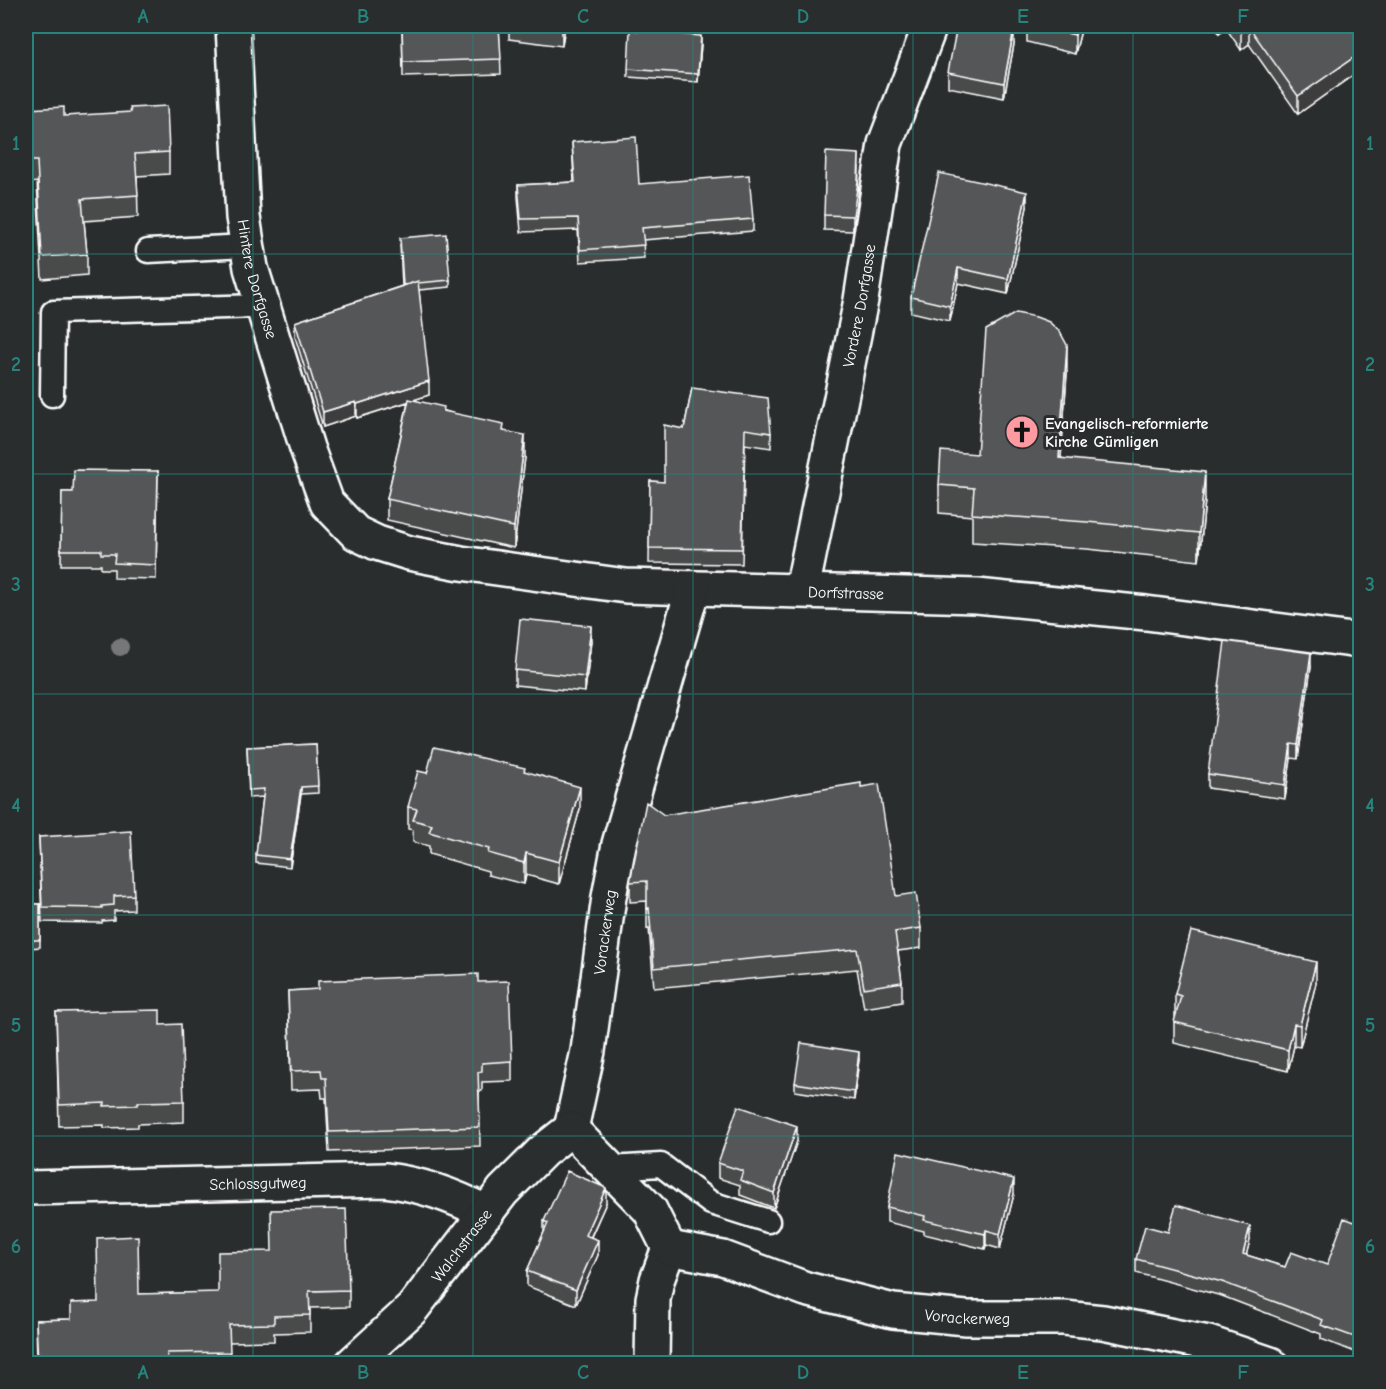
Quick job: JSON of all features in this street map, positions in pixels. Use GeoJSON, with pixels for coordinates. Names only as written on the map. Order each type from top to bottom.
{"type":"FeatureCollection","features":[{"type":"Feature","properties":{"kind":"street","name":"Hintere Dorfgasse"},"geometry":{"type":"LineString","coordinates":[[233,26],[243,217],[248,246],[262,306],[307,448],[327,503],[342,518]]}},
{"type":"Feature","properties":{"kind":"street","name":"Vordere Dorfgasse"},"geometry":{"type":"LineString","coordinates":[[802,590],[861,300],[885,144],[930,26]]}},
{"type":"Feature","properties":{"kind":"street","name":"Dorfstrasse"},"geometry":{"type":"LineString","coordinates":[[342,518],[356,533],[377,543],[420,555],[461,563],[626,586],[977,596],[1146,613],[1360,641]]}},
{"type":"Feature","properties":{"kind":"street","name":"Vorackerweg"},"geometry":{"type":"LineString","coordinates":[[571,1130],[588,1050],[609,897],[619,844],[693,588]]}},
{"type":"Feature","properties":{"kind":"street"},"geometry":{"type":"LineString","coordinates":[[571,1130],[650,1210],[669,1248],[653,1299],[652,1364]]}},
{"type":"Feature","properties":{"kind":"street","name":"Walchstrasse"},"geometry":{"type":"LineString","coordinates":[[352,1364],[412,1309],[503,1191],[543,1151],[571,1130]]}},
{"type":"Feature","properties":{"kind":"street","name":"Schlossgutweg"},"geometry":{"type":"LineString","coordinates":[[26,1188],[385,1180],[407,1182],[454,1197],[487,1213]]}},
{"type":"Feature","properties":{"kind":"street","name":"Vorackerweg"},"geometry":{"type":"LineString","coordinates":[[669,1248],[723,1258],[806,1289],[893,1311],[942,1317],[1064,1318],[1103,1322],[1208,1343],[1270,1364]]}},
{"type":"Feature","properties":{"kind":"lane"},"geometry":{"type":"LineString","coordinates":[[148,251],[248,246]]}},
{"type":"Feature","properties":{"kind":"lane"},"geometry":{"type":"LineString","coordinates":[[52,395],[53,312],[262,306]]}},
{"type":"Feature","properties":{"kind":"lane"},"geometry":{"type":"LineString","coordinates":[[610,1168],[661,1165],[711,1203],[768,1221]]}},
{"type":"Feature","properties":{"kind":"building"},"geometry":{"type":"Polygon","coordinates":[[[402,26],[499,26],[501,59],[403,62],[402,26]]]}},
{"type":"Feature","properties":{"kind":"building"},"geometry":{"type":"Polygon","coordinates":[[[957,26],[993,26],[1014,29],[1004,83],[948,72],[957,26]]]}},
{"type":"Feature","properties":{"kind":"building"},"geometry":{"type":"Polygon","coordinates":[[[1036,26],[1078,26],[1075,35],[1036,26]]]}},
{"type":"Feature","properties":{"kind":"building"},"geometry":{"type":"Polygon","coordinates":[[[1237,26],[1360,26],[1360,53],[1298,96],[1249,27],[1241,32],[1237,26]]]}},
{"type":"Feature","properties":{"kind":"building"},"geometry":{"type":"Polygon","coordinates":[[[630,30],[701,36],[698,74],[628,69],[630,30]]]}},
{"type":"Feature","properties":{"kind":"building"},"geometry":{"type":"Polygon","coordinates":[[[167,106],[169,152],[135,154],[138,195],[82,199],[87,254],[42,257],[37,161],[30,161],[27,109],[64,107],[64,116],[131,112],[130,108],[167,106]]]}},
{"type":"Feature","properties":{"kind":"building"},"geometry":{"type":"Polygon","coordinates":[[[636,137],[639,184],[749,175],[753,219],[642,228],[644,245],[580,250],[578,218],[521,219],[518,185],[575,182],[572,142],[636,137]]]}},
{"type":"Feature","properties":{"kind":"building"},"geometry":{"type":"Polygon","coordinates":[[[826,152],[859,154],[853,216],[824,215],[826,152]]]}},
{"type":"Feature","properties":{"kind":"building"},"geometry":{"type":"Polygon","coordinates":[[[939,173],[1027,192],[1008,279],[958,268],[950,306],[911,297],[939,173]]]}},
{"type":"Feature","properties":{"kind":"building"},"geometry":{"type":"Polygon","coordinates":[[[446,234],[450,280],[418,283],[418,281],[403,285],[400,238],[446,234]]]}},
{"type":"Feature","properties":{"kind":"building"},"geometry":{"type":"Polygon","coordinates":[[[418,281],[429,381],[357,404],[356,402],[323,412],[295,322],[418,281]]]}},
{"type":"Feature","properties":{"kind":"building"},"geometry":{"type":"Polygon","coordinates":[[[1016,313],[1049,322],[1060,332],[1067,345],[1059,458],[1205,472],[1199,533],[972,514],[974,488],[939,485],[941,451],[977,454],[986,330],[1016,313]]]}},
{"type":"Feature","properties":{"kind":"building"},"geometry":{"type":"Polygon","coordinates":[[[692,388],[768,398],[771,433],[745,429],[742,549],[649,548],[650,481],[664,482],[664,425],[684,429],[692,388]]]}},
{"type":"Feature","properties":{"kind":"building"},"geometry":{"type":"Polygon","coordinates":[[[409,399],[444,407],[443,411],[504,424],[503,431],[525,435],[514,527],[387,499],[409,399]]]}},
{"type":"Feature","properties":{"kind":"building"},"geometry":{"type":"Polygon","coordinates":[[[74,470],[158,471],[156,565],[114,563],[115,554],[101,554],[101,550],[61,550],[62,492],[73,492],[74,470]]]}},
{"type":"Feature","properties":{"kind":"building"},"geometry":{"type":"Polygon","coordinates":[[[520,619],[591,626],[585,677],[515,670],[520,619]]]}},
{"type":"Feature","properties":{"kind":"building"},"geometry":{"type":"Polygon","coordinates":[[[1225,641],[1311,653],[1298,745],[1291,744],[1285,785],[1208,774],[1225,641]]]}},
{"type":"Feature","properties":{"kind":"building"},"geometry":{"type":"Polygon","coordinates":[[[316,744],[318,786],[301,787],[290,859],[256,855],[264,789],[249,790],[247,747],[316,744]]]}},
{"type":"Feature","properties":{"kind":"building"},"geometry":{"type":"Polygon","coordinates":[[[434,747],[525,768],[524,771],[580,787],[559,862],[526,853],[524,863],[488,853],[489,849],[429,832],[432,825],[413,820],[417,809],[408,807],[418,771],[427,773],[434,747]]]}},
{"type":"Feature","properties":{"kind":"building"},"geometry":{"type":"Polygon","coordinates":[[[861,783],[861,787],[879,784],[896,896],[916,893],[921,928],[895,932],[902,982],[864,988],[857,949],[654,968],[649,908],[647,909],[647,881],[630,882],[646,802],[664,815],[861,783]]]}},
{"type":"Feature","properties":{"kind":"building"},"geometry":{"type":"Polygon","coordinates":[[[131,831],[134,895],[114,896],[114,905],[102,906],[102,908],[42,907],[39,837],[131,831]]]}},
{"type":"Feature","properties":{"kind":"building"},"geometry":{"type":"Polygon","coordinates":[[[26,904],[40,904],[40,940],[30,940],[30,943],[26,943],[26,904]]]}},
{"type":"Feature","properties":{"kind":"building"},"geometry":{"type":"Polygon","coordinates":[[[1191,931],[1316,962],[1300,1025],[1294,1024],[1288,1050],[1174,1022],[1181,996],[1175,994],[1191,931]]]}},
{"type":"Feature","properties":{"kind":"building"},"geometry":{"type":"Polygon","coordinates":[[[478,974],[478,982],[509,981],[512,1061],[482,1063],[482,1071],[478,1072],[480,1127],[329,1132],[326,1078],[322,1078],[321,1070],[291,1071],[288,991],[318,989],[318,981],[478,974]]]}},
{"type":"Feature","properties":{"kind":"building"},"geometry":{"type":"Polygon","coordinates":[[[160,1010],[160,1025],[181,1024],[184,1101],[138,1102],[138,1105],[104,1106],[105,1103],[59,1105],[56,1012],[160,1010]]]}},
{"type":"Feature","properties":{"kind":"building"},"geometry":{"type":"Polygon","coordinates":[[[801,1043],[859,1052],[854,1092],[795,1083],[801,1043]]]}},
{"type":"Feature","properties":{"kind":"building"},"geometry":{"type":"Polygon","coordinates":[[[738,1106],[797,1126],[774,1193],[740,1180],[743,1171],[718,1163],[738,1106]]]}},
{"type":"Feature","properties":{"kind":"building"},"geometry":{"type":"Polygon","coordinates":[[[898,1152],[1014,1179],[1000,1234],[986,1230],[985,1234],[924,1220],[925,1216],[887,1207],[898,1152]]]}},
{"type":"Feature","properties":{"kind":"building"},"geometry":{"type":"Polygon","coordinates":[[[567,1171],[606,1188],[585,1235],[598,1240],[576,1290],[527,1271],[548,1223],[544,1221],[567,1171]]]}},
{"type":"Feature","properties":{"kind":"building"},"geometry":{"type":"Polygon","coordinates":[[[1176,1205],[1250,1226],[1243,1254],[1285,1267],[1291,1252],[1327,1265],[1344,1218],[1360,1224],[1360,1339],[1321,1325],[1323,1320],[1222,1282],[1136,1259],[1145,1226],[1168,1232],[1176,1205]]]}},
{"type":"Feature","properties":{"kind":"building"},"geometry":{"type":"Polygon","coordinates":[[[346,1209],[349,1290],[309,1291],[310,1315],[274,1316],[274,1324],[229,1325],[230,1352],[167,1353],[167,1364],[38,1364],[36,1320],[71,1319],[71,1303],[98,1302],[97,1238],[138,1236],[139,1294],[218,1292],[218,1252],[272,1251],[271,1210],[346,1209]]]}},
{"type":"Feature","properties":{"kind":"place","name":"Evangelisch-reformierte Kirche Gümligen"},"geometry":{"type":"Point","coordinates":[1022,432]}}]}
